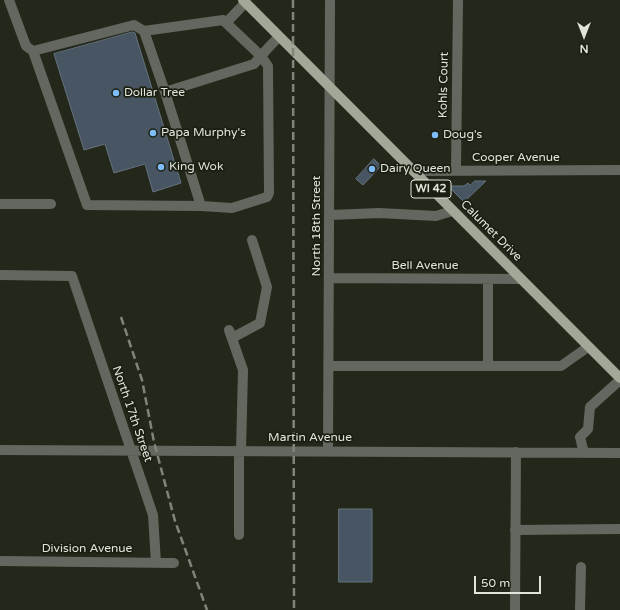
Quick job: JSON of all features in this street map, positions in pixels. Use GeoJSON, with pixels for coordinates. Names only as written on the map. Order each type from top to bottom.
{"type":"FeatureCollection","features":[{"type":"Feature","properties":{"kind":"main road","name":"Calumet Drive"},"geometry":{"type":"LineString","coordinates":[[244,1],[620,379]]}},
{"type":"Feature","properties":{"kind":"street"},"geometry":{"type":"LineString","coordinates":[[9,0],[26,46],[33,51],[87,205],[201,206],[232,208],[267,197],[269,195],[268,66],[261,56],[227,22],[222,19],[144,31],[134,25],[33,51]]}},
{"type":"Feature","properties":{"kind":"street","name":"North 18th Street"},"geometry":{"type":"LineString","coordinates":[[328,451],[330,0]]}},
{"type":"Feature","properties":{"kind":"street","name":"Kohls Court"},"geometry":{"type":"LineString","coordinates":[[456,171],[458,0]]}},
{"type":"Feature","properties":{"kind":"street"},"geometry":{"type":"LineString","coordinates":[[227,22],[244,1]]}},
{"type":"Feature","properties":{"kind":"street"},"geometry":{"type":"LineString","coordinates":[[144,31],[201,206]]}},
{"type":"Feature","properties":{"kind":"street"},"geometry":{"type":"LineString","coordinates":[[164,92],[254,64],[279,36]]}},
{"type":"Feature","properties":{"kind":"street","name":"Cooper Avenue"},"geometry":{"type":"LineString","coordinates":[[413,171],[620,170]]}},
{"type":"Feature","properties":{"kind":"street"},"geometry":{"type":"LineString","coordinates":[[0,204],[51,204]]}},
{"type":"Feature","properties":{"kind":"street"},"geometry":{"type":"LineString","coordinates":[[330,215],[379,213],[436,216],[452,211]]}},
{"type":"Feature","properties":{"kind":"street"},"geometry":{"type":"LineString","coordinates":[[239,535],[243,370],[231,334],[260,323],[267,287],[252,240]]}},
{"type":"Feature","properties":{"kind":"street","name":"North 17th Street"},"geometry":{"type":"LineString","coordinates":[[0,275],[72,276],[153,515],[156,562]]}},
{"type":"Feature","properties":{"kind":"street","name":"Bell Avenue"},"geometry":{"type":"LineString","coordinates":[[329,278],[521,279]]}},
{"type":"Feature","properties":{"kind":"street"},"geometry":{"type":"LineString","coordinates":[[488,279],[488,366]]}},
{"type":"Feature","properties":{"kind":"street"},"geometry":{"type":"LineString","coordinates":[[329,366],[561,366],[588,347]]}},
{"type":"Feature","properties":{"kind":"street"},"geometry":{"type":"LineString","coordinates":[[584,453],[580,437],[588,429],[590,407],[620,379]]}},
{"type":"Feature","properties":{"kind":"street","name":"Martin Avenue"},"geometry":{"type":"LineString","coordinates":[[0,450],[620,453]]}},
{"type":"Feature","properties":{"kind":"street"},"geometry":{"type":"LineString","coordinates":[[515,610],[516,452]]}},
{"type":"Feature","properties":{"kind":"street"},"geometry":{"type":"LineString","coordinates":[[516,530],[620,529]]}},
{"type":"Feature","properties":{"kind":"street","name":"Division Avenue"},"geometry":{"type":"LineString","coordinates":[[0,561],[174,563]]}},
{"type":"Feature","properties":{"kind":"street"},"geometry":{"type":"LineString","coordinates":[[580,610],[581,567]]}},
{"type":"Feature","properties":{"kind":"building"},"geometry":{"type":"Polygon","coordinates":[[[133,32],[135,33],[181,183],[153,192],[145,164],[114,173],[105,144],[84,150],[54,54],[133,32]]]}},
{"type":"Feature","properties":{"kind":"building"},"geometry":{"type":"Polygon","coordinates":[[[374,159],[381,166],[363,185],[356,179],[374,159]]]}},
{"type":"Feature","properties":{"kind":"building"},"geometry":{"type":"Polygon","coordinates":[[[475,181],[486,181],[464,202],[448,186],[464,186],[468,183],[470,185],[475,181]]]}},
{"type":"Feature","properties":{"kind":"building"},"geometry":{"type":"Polygon","coordinates":[[[339,509],[372,509],[372,582],[339,582],[339,509]]]}},
{"type":"Feature","properties":{"kind":"railway"},"geometry":{"type":"LineString","coordinates":[[293,0],[294,610]]}},
{"type":"Feature","properties":{"kind":"railway"},"geometry":{"type":"LineString","coordinates":[[121,317],[142,380],[154,442],[175,521],[207,610]]}},
{"type":"Feature","properties":{"kind":"place","name":"Dollar Tree"},"geometry":{"type":"Point","coordinates":[116,93]}},
{"type":"Feature","properties":{"kind":"place","name":"Papa Murphy's"},"geometry":{"type":"Point","coordinates":[153,133]}},
{"type":"Feature","properties":{"kind":"place","name":"Doug's"},"geometry":{"type":"Point","coordinates":[435,135]}},
{"type":"Feature","properties":{"kind":"place","name":"King Wok"},"geometry":{"type":"Point","coordinates":[161,167]}},
{"type":"Feature","properties":{"kind":"place","name":"Dairy Queen"},"geometry":{"type":"Point","coordinates":[372,169]}}]}
